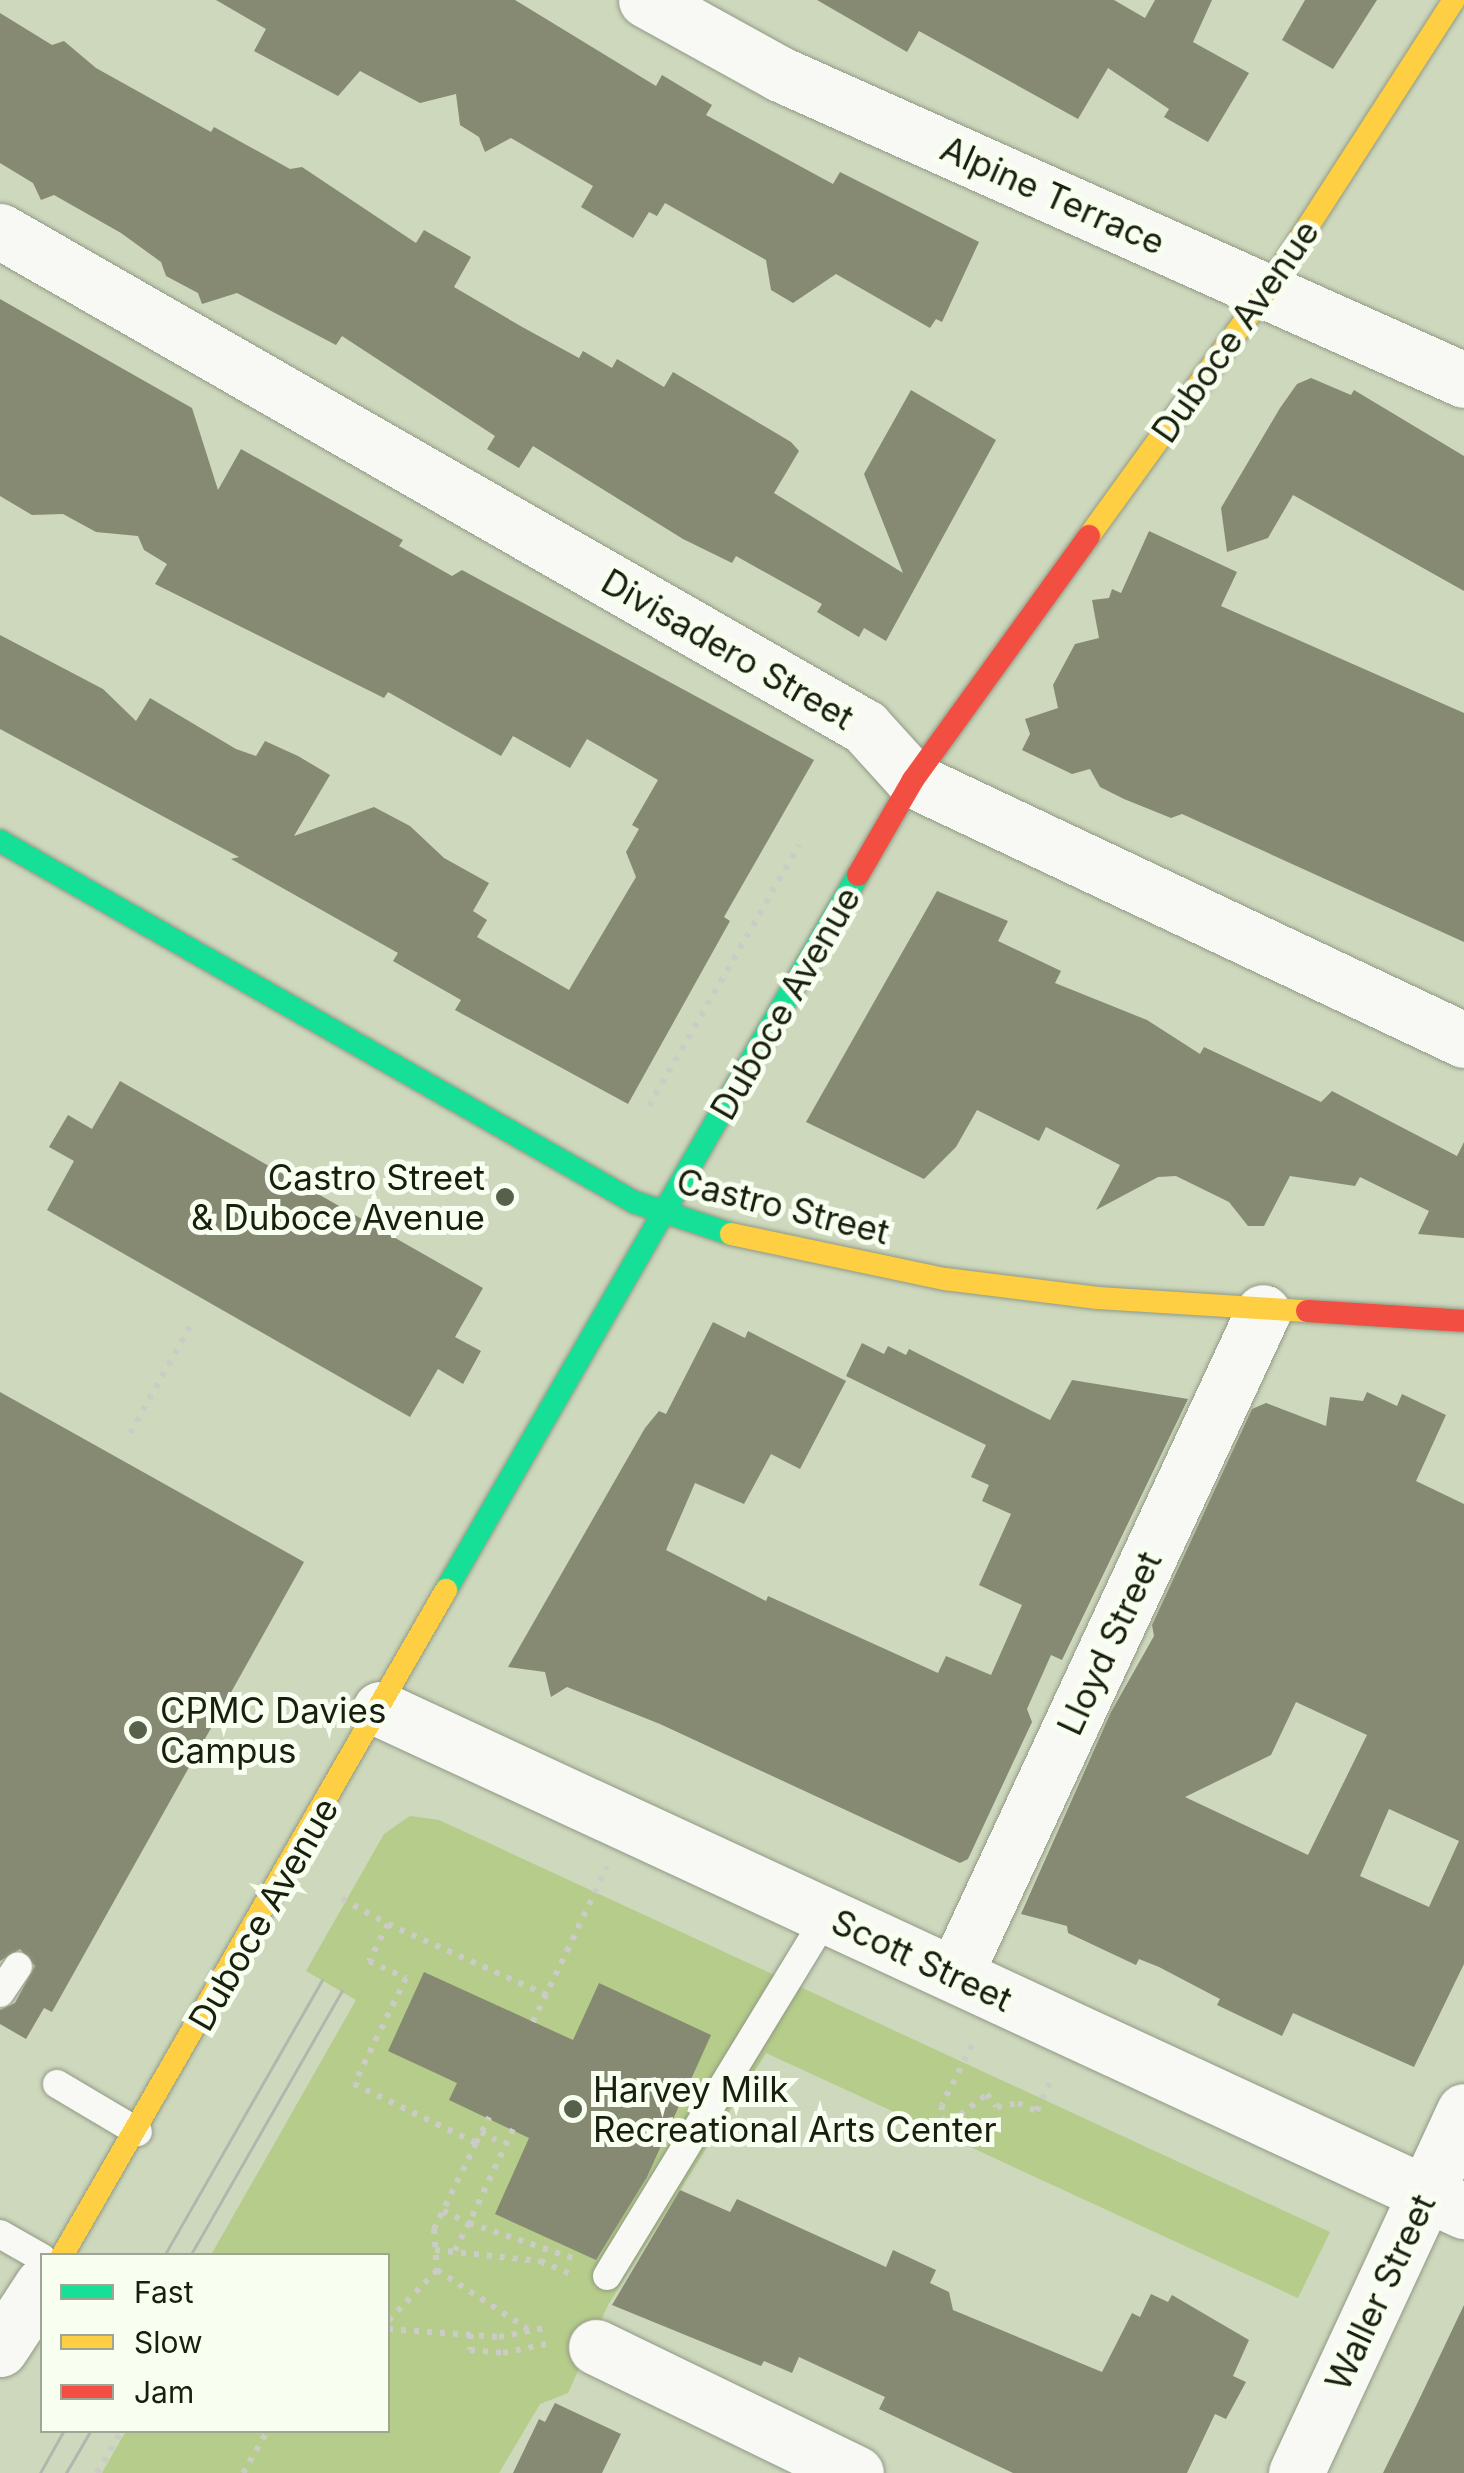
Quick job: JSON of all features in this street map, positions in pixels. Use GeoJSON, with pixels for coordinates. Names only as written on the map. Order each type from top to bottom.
{"type":"FeatureCollection","features":[{"type":"Feature","properties":{"kind":"street","name":"Alpine Terrace"},"geometry":{"type":"LineString","coordinates":[[646,0],[780,74],[1464,380]]}},
{"type":"Feature","properties":{"kind":"street","name":"Duboce Avenue"},"geometry":{"type":"LineString","coordinates":[[64,2253],[138,2132],[913,780],[1268,290],[1454,0]]}},
{"type":"Feature","properties":{"kind":"street","name":"Divisadero Street"},"geometry":{"type":"LineString","coordinates":[[0,232],[866,728],[913,780],[1464,1040]]}},
{"type":"Feature","properties":{"kind":"street","name":"Castro Street"},"geometry":{"type":"LineString","coordinates":[[0,841],[664,1215],[731,1236],[945,1278],[1263,1312],[1464,1321]]}},
{"type":"Feature","properties":{"kind":"street","name":"Lloyd Street"},"geometry":{"type":"LineString","coordinates":[[954,1974],[1263,1312]]}},
{"type":"Feature","properties":{"kind":"street","name":"Scott Street"},"geometry":{"type":"LineString","coordinates":[[380,1708],[1445,2202]]}},
{"type":"Feature","properties":{"kind":"street","name":"Waller Street"},"geometry":{"type":"LineString","coordinates":[[1296,2473],[1445,2202],[1464,2111]]}},
{"type":"Feature","properties":{"kind":"street"},"geometry":{"type":"LineString","coordinates":[[0,2348],[40,2287]]}},
{"type":"Feature","properties":{"kind":"street"},"geometry":{"type":"LineString","coordinates":[[575,2337],[856,2473]]}},
{"type":"Feature","properties":{"kind":"lane"},"geometry":{"type":"LineString","coordinates":[[607,2276],[827,1916]]}},
{"type":"Feature","properties":{"kind":"lane"},"geometry":{"type":"LineString","coordinates":[[0,1993],[18,1966]]}},
{"type":"Feature","properties":{"kind":"lane"},"geometry":{"type":"LineString","coordinates":[[57,2084],[138,2132]]}},
{"type":"Feature","properties":{"kind":"lane"},"geometry":{"type":"LineString","coordinates":[[0,2234],[40,2257]]}},
{"type":"Feature","properties":{"kind":"path"},"geometry":{"type":"LineString","coordinates":[[649,1106],[798,845]]}},
{"type":"Feature","properties":{"kind":"path"},"geometry":{"type":"LineString","coordinates":[[130,1432],[190,1327]]}},
{"type":"Feature","properties":{"kind":"path"},"geometry":{"type":"LineString","coordinates":[[533,2022],[607,1866]]}},
{"type":"Feature","properties":{"kind":"path"},"geometry":{"type":"LineString","coordinates":[[342,1898],[388,1924],[546,1995]]}},
{"type":"Feature","properties":{"kind":"path"},"geometry":{"type":"LineString","coordinates":[[388,1924],[369,1961],[406,1978],[354,2084],[476,2142]]}},
{"type":"Feature","properties":{"kind":"path"},"geometry":{"type":"LineString","coordinates":[[972,2045],[942,2105],[941,2118],[950,2122],[987,2094],[997,2107],[1018,2104],[1037,2111],[1051,2080]]}},
{"type":"Feature","properties":{"kind":"path"},"geometry":{"type":"LineString","coordinates":[[390,2319],[437,2270],[436,2250],[443,2211],[489,2118]]}},
{"type":"Feature","properties":{"kind":"path"},"geometry":{"type":"LineString","coordinates":[[454,2252],[512,2129]]}},
{"type":"Feature","properties":{"kind":"path"},"geometry":{"type":"LineString","coordinates":[[481,2132],[496,2140]]}},
{"type":"Feature","properties":{"kind":"path"},"geometry":{"type":"LineString","coordinates":[[436,2250],[540,2262],[580,2278],[587,2265],[443,2211]]}},
{"type":"Feature","properties":{"kind":"path"},"geometry":{"type":"LineString","coordinates":[[437,2270],[528,2329]]}},
{"type":"Feature","properties":{"kind":"path"},"geometry":{"type":"LineString","coordinates":[[390,2329],[471,2334],[528,2329],[575,2337],[590,2362],[543,2343],[503,2354],[470,2350],[471,2334]]}},
{"type":"Feature","properties":{"kind":"path"},"geometry":{"type":"LineString","coordinates":[[97,2473],[120,2433]]}},
{"type":"Feature","properties":{"kind":"path"},"geometry":{"type":"LineString","coordinates":[[243,2473],[266,2433]]}},
{"type":"Feature","properties":{"kind":"green space"},"geometry":{"type":"Polygon","coordinates":[[[410,1816],[439,1820],[1330,2232],[1298,2298],[766,2053],[608,2305],[568,2393],[540,2404],[499,2473],[102,2473],[125,2433],[390,2433],[390,2253],[212,2253],[356,2000],[306,1971],[384,1834],[410,1816]]]}},
{"type":"Feature","properties":{"kind":"building"},"geometry":{"type":"Polygon","coordinates":[[[216,0],[515,0],[656,86],[662,75],[712,105],[706,115],[833,184],[840,172],[979,242],[942,322],[936,319],[930,328],[836,274],[793,303],[771,290],[766,260],[665,203],[657,216],[649,212],[633,238],[581,207],[593,186],[511,138],[485,152],[479,137],[460,125],[456,94],[420,103],[360,71],[338,96],[254,51],[266,29],[216,0]]]}},
{"type":"Feature","properties":{"kind":"building"},"geometry":{"type":"Polygon","coordinates":[[[817,0],[1114,0],[1145,18],[1155,0],[1212,0],[1193,42],[1249,73],[1208,142],[1164,117],[1169,109],[1108,68],[1078,119],[919,31],[907,52],[817,0]]]}},
{"type":"Feature","properties":{"kind":"building"},"geometry":{"type":"Polygon","coordinates":[[[1305,0],[1377,0],[1333,69],[1282,40],[1305,0]]]}},
{"type":"Feature","properties":{"kind":"building"},"geometry":{"type":"Polygon","coordinates":[[[0,13],[52,45],[64,41],[96,68],[211,132],[214,127],[290,169],[302,167],[416,243],[424,230],[471,257],[454,287],[579,358],[583,351],[612,368],[617,359],[664,387],[673,372],[791,442],[799,451],[774,493],[903,573],[864,474],[911,390],[996,440],[886,641],[864,628],[859,637],[817,612],[822,604],[736,556],[732,563],[683,539],[533,446],[519,468],[487,449],[495,436],[342,336],[336,345],[237,293],[202,304],[198,293],[166,276],[161,262],[121,233],[54,195],[41,200],[33,183],[0,163],[0,13]]]}},
{"type":"Feature","properties":{"kind":"building"},"geometry":{"type":"Polygon","coordinates":[[[0,299],[192,408],[218,490],[241,449],[403,540],[399,546],[452,576],[462,570],[814,760],[724,917],[730,921],[628,1104],[455,1010],[461,1000],[393,961],[398,953],[231,859],[239,857],[0,729],[0,635],[103,689],[136,721],[150,698],[236,749],[256,756],[265,741],[298,756],[330,775],[294,836],[374,807],[410,826],[444,858],[489,883],[473,911],[487,920],[477,937],[569,990],[636,877],[626,852],[639,829],[632,825],[658,780],[587,739],[570,768],[513,736],[501,756],[388,692],[384,698],[155,584],[167,564],[144,550],[138,536],[96,532],[63,514],[32,515],[0,496],[0,299]]]}},
{"type":"Feature","properties":{"kind":"building"},"geometry":{"type":"Polygon","coordinates":[[[1311,378],[1351,395],[1354,390],[1464,456],[1464,591],[1293,495],[1268,538],[1227,552],[1221,508],[1280,408],[1297,384],[1311,378]]]}},
{"type":"Feature","properties":{"kind":"building"},"geometry":{"type":"Polygon","coordinates":[[[1149,531],[1237,572],[1221,606],[1464,713],[1464,942],[1182,814],[1171,818],[1124,799],[1100,787],[1090,769],[1072,774],[1022,750],[1030,734],[1025,719],[1058,708],[1053,685],[1075,644],[1099,638],[1092,600],[1109,598],[1112,589],[1121,593],[1149,531]]]}},
{"type":"Feature","properties":{"kind":"building"},"geometry":{"type":"Polygon","coordinates":[[[937,891],[1008,921],[998,941],[1061,971],[1055,983],[1147,1020],[1200,1054],[1204,1047],[1321,1102],[1332,1091],[1457,1156],[1464,1142],[1464,1238],[1418,1234],[1429,1211],[1360,1177],[1355,1186],[1290,1176],[1264,1226],[1248,1226],[1229,1202],[1176,1176],[1158,1177],[1096,1210],[1120,1165],[1046,1127],[1039,1141],[977,1110],[956,1147],[924,1179],[806,1122],[937,891]]]}},
{"type":"Feature","properties":{"kind":"building"},"geometry":{"type":"Polygon","coordinates":[[[120,1081],[483,1288],[455,1337],[481,1351],[463,1384],[438,1369],[410,1417],[47,1210],[74,1161],[49,1147],[68,1115],[92,1129],[120,1081]]]}},
{"type":"Feature","properties":{"kind":"building"},"geometry":{"type":"Polygon","coordinates":[[[713,1322],[745,1338],[748,1331],[846,1381],[800,1469],[771,1454],[744,1504],[695,1483],[666,1550],[766,1601],[768,1596],[938,1673],[946,1656],[991,1675],[1022,1605],[979,1585],[1011,1514],[982,1501],[989,1485],[971,1477],[986,1445],[846,1376],[862,1343],[884,1354],[888,1346],[906,1355],[909,1349],[1050,1420],[1072,1380],[1188,1399],[1062,1660],[1051,1655],[1027,1709],[1032,1722],[968,1859],[960,1863],[660,1724],[567,1687],[551,1697],[545,1672],[508,1667],[645,1428],[659,1411],[666,1414],[713,1322]]]}},
{"type":"Feature","properties":{"kind":"building"},"geometry":{"type":"Polygon","coordinates":[[[0,1392],[304,1562],[52,2012],[44,2008],[26,2039],[0,2024],[0,2010],[15,2003],[35,1966],[20,1949],[0,1961],[0,1392]]]}},
{"type":"Feature","properties":{"kind":"building"},"geometry":{"type":"Polygon","coordinates":[[[1367,1392],[1397,1406],[1402,1394],[1446,1415],[1416,1481],[1464,1504],[1464,1964],[1414,2067],[1293,2013],[1282,2036],[1217,2005],[1220,1999],[1159,1967],[1139,1959],[1136,1965],[1068,1933],[1067,1926],[1021,1914],[1111,1712],[1154,1636],[1152,1625],[1252,1409],[1266,1403],[1326,1426],[1330,1397],[1363,1401],[1367,1392]],[[1296,1702],[1271,1755],[1185,1797],[1308,1855],[1367,1735],[1296,1702]],[[1389,1809],[1360,1876],[1429,1907],[1459,1841],[1389,1809]]]}},
{"type":"Feature","properties":{"kind":"building","name":"Harvey Milk Recreational Arts Center"},"geometry":{"type":"Polygon","coordinates":[[[424,1972],[573,2040],[599,1983],[711,2035],[647,2177],[596,2260],[495,2214],[529,2138],[449,2100],[457,2083],[388,2051],[424,1972]]]}},
{"type":"Feature","properties":{"kind":"building"},"geometry":{"type":"Polygon","coordinates":[[[680,2190],[730,2212],[737,2199],[886,2267],[893,2250],[936,2270],[930,2283],[949,2292],[953,2310],[1102,2372],[1132,2313],[1140,2317],[1151,2294],[1168,2302],[1172,2295],[1249,2340],[1233,2376],[1246,2382],[1226,2419],[1215,2414],[1187,2473],[1013,2473],[879,2409],[885,2397],[799,2357],[792,2373],[764,2361],[761,2366],[612,2305],[680,2190]]]}},
{"type":"Feature","properties":{"kind":"building"},"geometry":{"type":"Polygon","coordinates":[[[1464,2305],[1464,2473],[1383,2473],[1416,2406],[1464,2305]]]}},
{"type":"Feature","properties":{"kind":"building"},"geometry":{"type":"Polygon","coordinates":[[[555,2403],[621,2434],[602,2473],[513,2473],[539,2419],[545,2422],[555,2403]]]}},
{"type":"Feature","properties":{"kind":"tram line"},"geometry":{"type":"LineString","coordinates":[[166,2253],[322,1980]]}},
{"type":"Feature","properties":{"kind":"tram line"},"geometry":{"type":"LineString","coordinates":[[192,2253],[342,1991]]}},
{"type":"Feature","properties":{"kind":"tram line"},"geometry":{"type":"LineString","coordinates":[[40,2473],[62,2433]]}},
{"type":"Feature","properties":{"kind":"tram line"},"geometry":{"type":"LineString","coordinates":[[66,2473],[89,2433]]}},
{"type":"Feature","properties":{"kind":"traffic: fast"},"geometry":{"type":"LineString","coordinates":[[0,841],[634,1202],[731,1234]]}},
{"type":"Feature","properties":{"kind":"traffic: fast"},"geometry":{"type":"LineString","coordinates":[[446,1590],[858,875]]}},
{"type":"Feature","properties":{"kind":"traffic: slow"},"geometry":{"type":"LineString","coordinates":[[1089,536],[1267,290],[1454,0]]}},
{"type":"Feature","properties":{"kind":"traffic: slow"},"geometry":{"type":"LineString","coordinates":[[731,1234],[945,1279],[1098,1298],[1307,1311]]}},
{"type":"Feature","properties":{"kind":"traffic: slow"},"geometry":{"type":"LineString","coordinates":[[64,2253],[446,1590]]}},
{"type":"Feature","properties":{"kind":"traffic: jam"},"geometry":{"type":"LineString","coordinates":[[858,875],[913,780],[1089,536]]}},
{"type":"Feature","properties":{"kind":"traffic: jam"},"geometry":{"type":"LineString","coordinates":[[1307,1311],[1464,1321]]}},
{"type":"Feature","properties":{"kind":"place","name":"Castro Street & Duboce Avenue"},"geometry":{"type":"Point","coordinates":[505,1197]}},
{"type":"Feature","properties":{"kind":"place","name":"CPMC Davies Campus"},"geometry":{"type":"Point","coordinates":[138,1730]}},
{"type":"Feature","properties":{"kind":"place","name":"Harvey Milk Recreational Arts Center"},"geometry":{"type":"Point","coordinates":[573,2109]}}]}
